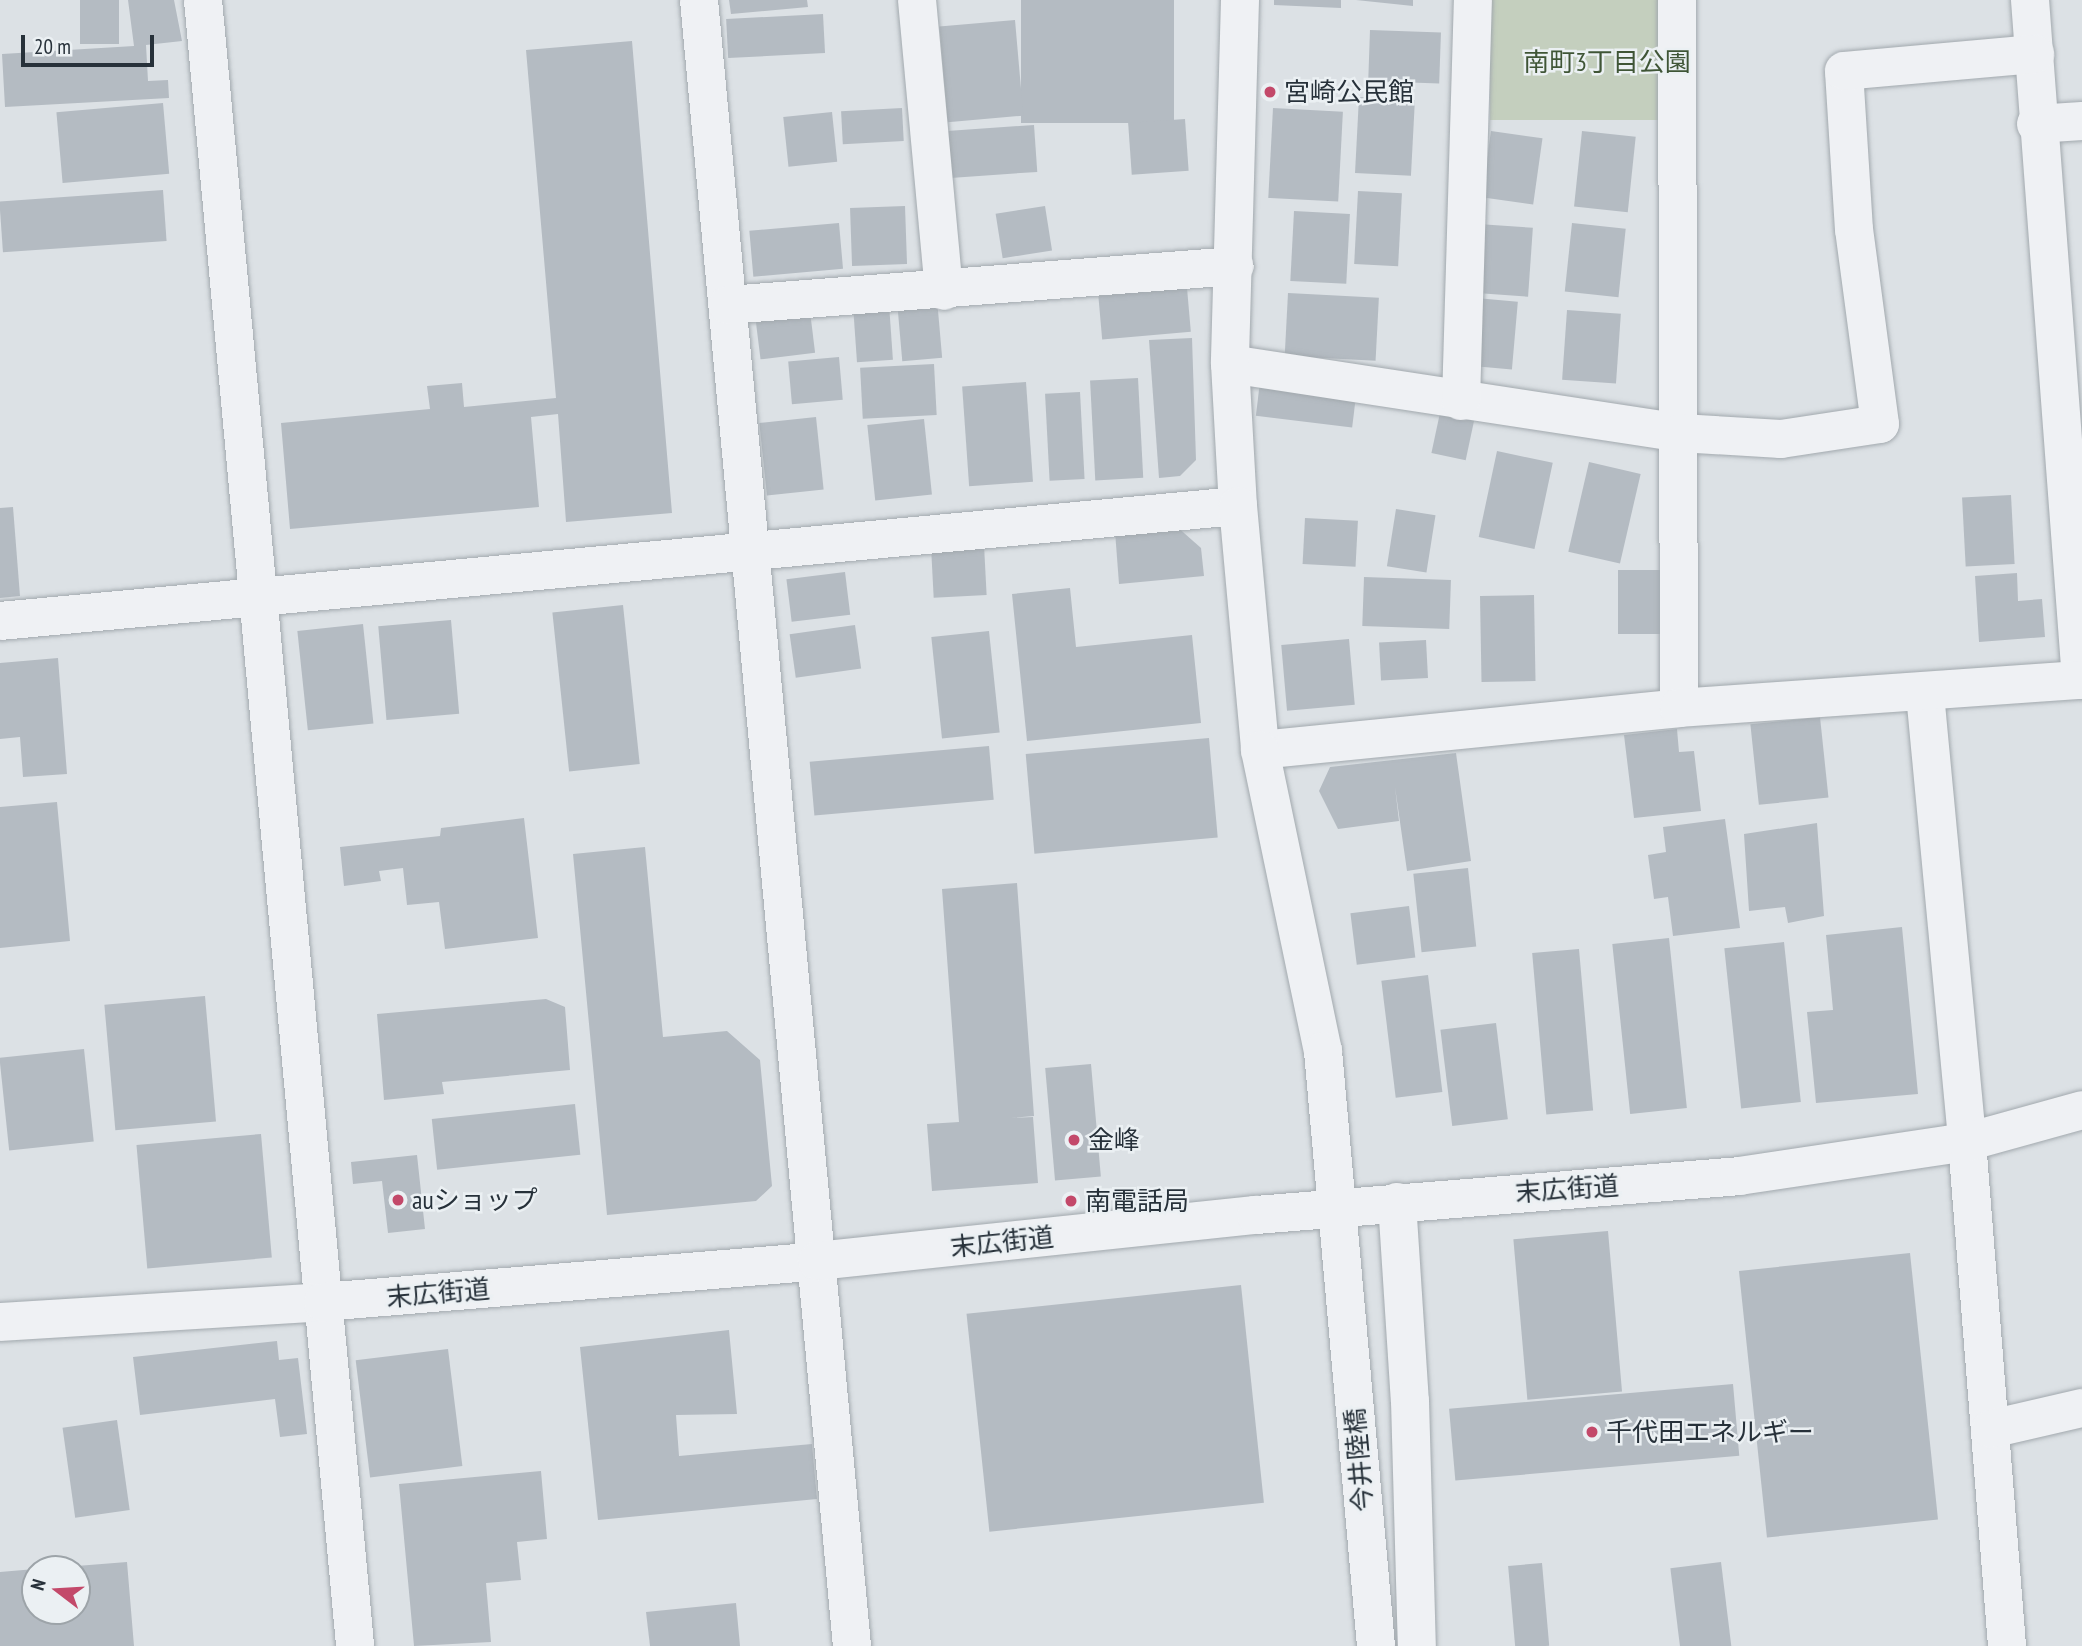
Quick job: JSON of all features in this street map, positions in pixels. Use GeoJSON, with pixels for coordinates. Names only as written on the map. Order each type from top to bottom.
{"type":"FeatureCollection","features":[{"type":"Feature","properties":{"kind":"street"},"geometry":{"type":"LineString","coordinates":[[203,0],[255,598],[355,1646]]}},
{"type":"Feature","properties":{"kind":"street"},"geometry":{"type":"LineString","coordinates":[[699,0],[852,1646]]}},
{"type":"Feature","properties":{"kind":"street"},"geometry":{"type":"LineString","coordinates":[[917,0],[944,291]]}},
{"type":"Feature","properties":{"kind":"street","name":"今井陸橋"},"geometry":{"type":"LineString","coordinates":[[1240,0],[1235,266],[1230,364],[1238,506],[1260,750],[1323,1051],[1376,1646]]}},
{"type":"Feature","properties":{"kind":"street"},"geometry":{"type":"LineString","coordinates":[[1461,401],[1473,0]]}},
{"type":"Feature","properties":{"kind":"street"},"geometry":{"type":"LineString","coordinates":[[1677,0],[1679,708]]}},
{"type":"Feature","properties":{"kind":"street"},"geometry":{"type":"LineString","coordinates":[[1260,750],[1679,708],[1925,694],[2082,680],[2036,124],[2035,54],[2030,0]]}},
{"type":"Feature","properties":{"kind":"street"},"geometry":{"type":"LineString","coordinates":[[1230,364],[1680,433],[1781,439],[1880,424],[1854,230],[1843,71],[2035,54]]}},
{"type":"Feature","properties":{"kind":"street"},"geometry":{"type":"LineString","coordinates":[[2036,124],[2082,121]]}},
{"type":"Feature","properties":{"kind":"street"},"geometry":{"type":"LineString","coordinates":[[728,305],[944,291],[1235,266]]}},
{"type":"Feature","properties":{"kind":"street"},"geometry":{"type":"LineString","coordinates":[[0,621],[1238,506]]}},
{"type":"Feature","properties":{"kind":"street"},"geometry":{"type":"LineString","coordinates":[[1925,694],[1967,1142],[2007,1646]]}},
{"type":"Feature","properties":{"kind":"street","name":"末広街道"},"geometry":{"type":"LineString","coordinates":[[0,1322],[323,1302],[817,1261],[1397,1202],[1739,1176],[1967,1142],[2082,1110]]}},
{"type":"Feature","properties":{"kind":"street"},"geometry":{"type":"LineString","coordinates":[[1397,1202],[1410,1401],[1417,1646]]}},
{"type":"Feature","properties":{"kind":"street"},"geometry":{"type":"LineString","coordinates":[[1991,1429],[2082,1408]]}},
{"type":"Feature","properties":{"kind":"green space","name":"南町3丁目公園"},"geometry":{"type":"Polygon","coordinates":[[[1490,0],[1672,0],[1672,120],[1490,120],[1490,0]]]}},
{"type":"Feature","properties":{"kind":"building"},"geometry":{"type":"Polygon","coordinates":[[[80,0],[119,0],[119,44],[80,44],[80,0]]]}},
{"type":"Feature","properties":{"kind":"building"},"geometry":{"type":"Polygon","coordinates":[[[128,0],[174,0],[182,41],[146,45],[148,81],[168,80],[169,98],[5,107],[2,54],[134,46],[128,0]]]}},
{"type":"Feature","properties":{"kind":"building"},"geometry":{"type":"Polygon","coordinates":[[[729,0],[807,0],[808,7],[731,14],[729,0]]]}},
{"type":"Feature","properties":{"kind":"building"},"geometry":{"type":"Polygon","coordinates":[[[1021,0],[1174,0],[1174,123],[1021,123],[1021,0]]]}},
{"type":"Feature","properties":{"kind":"building"},"geometry":{"type":"Polygon","coordinates":[[[1274,0],[1341,0],[1341,8],[1274,5],[1274,0]]]}},
{"type":"Feature","properties":{"kind":"building"},"geometry":{"type":"Polygon","coordinates":[[[1356,0],[1413,0],[1413,6],[1356,0]]]}},
{"type":"Feature","properties":{"kind":"building"},"geometry":{"type":"Polygon","coordinates":[[[823,14],[825,53],[728,58],[726,19],[823,14]]]}},
{"type":"Feature","properties":{"kind":"building"},"geometry":{"type":"Polygon","coordinates":[[[1015,20],[1023,116],[948,122],[939,27],[1015,20]]]}},
{"type":"Feature","properties":{"kind":"building"},"geometry":{"type":"Polygon","coordinates":[[[1370,30],[1441,32],[1439,83],[1368,81],[1370,30]]]}},
{"type":"Feature","properties":{"kind":"building"},"geometry":{"type":"Polygon","coordinates":[[[632,41],[672,513],[566,522],[558,414],[531,417],[539,507],[290,529],[281,423],[430,409],[427,386],[462,383],[464,407],[556,398],[526,50],[632,41]]]}},
{"type":"Feature","properties":{"kind":"building"},"geometry":{"type":"Polygon","coordinates":[[[1359,97],[1415,100],[1411,176],[1355,173],[1359,97]]]}},
{"type":"Feature","properties":{"kind":"building"},"geometry":{"type":"Polygon","coordinates":[[[163,103],[169,174],[63,183],[56,112],[163,103]]]}},
{"type":"Feature","properties":{"kind":"building"},"geometry":{"type":"Polygon","coordinates":[[[902,108],[904,141],[843,144],[841,111],[902,108]]]}},
{"type":"Feature","properties":{"kind":"building"},"geometry":{"type":"Polygon","coordinates":[[[1273,108],[1343,112],[1338,202],[1268,198],[1273,108]]]}},
{"type":"Feature","properties":{"kind":"building"},"geometry":{"type":"Polygon","coordinates":[[[832,112],[837,162],[788,167],[783,117],[832,112]]]}},
{"type":"Feature","properties":{"kind":"building"},"geometry":{"type":"Polygon","coordinates":[[[1185,119],[1189,171],[1132,175],[1128,123],[1185,119]]]}},
{"type":"Feature","properties":{"kind":"building"},"geometry":{"type":"Polygon","coordinates":[[[1034,125],[1037,172],[950,178],[947,131],[1034,125]]]}},
{"type":"Feature","properties":{"kind":"building"},"geometry":{"type":"Polygon","coordinates":[[[1491,131],[1542,138],[1533,205],[1482,197],[1491,131]]]}},
{"type":"Feature","properties":{"kind":"building"},"geometry":{"type":"Polygon","coordinates":[[[1582,131],[1636,137],[1628,212],[1574,207],[1582,131]]]}},
{"type":"Feature","properties":{"kind":"building"},"geometry":{"type":"Polygon","coordinates":[[[163,190],[167,241],[3,252],[0,201],[163,190]]]}},
{"type":"Feature","properties":{"kind":"building"},"geometry":{"type":"Polygon","coordinates":[[[1358,191],[1402,193],[1398,266],[1354,264],[1358,191]]]}},
{"type":"Feature","properties":{"kind":"building"},"geometry":{"type":"Polygon","coordinates":[[[905,206],[907,264],[852,266],[850,208],[905,206]]]}},
{"type":"Feature","properties":{"kind":"building"},"geometry":{"type":"Polygon","coordinates":[[[1045,206],[1052,250],[1003,258],[996,214],[1045,206]]]}},
{"type":"Feature","properties":{"kind":"building"},"geometry":{"type":"Polygon","coordinates":[[[1294,211],[1350,214],[1346,284],[1290,281],[1294,211]]]}},
{"type":"Feature","properties":{"kind":"building"},"geometry":{"type":"Polygon","coordinates":[[[839,223],[843,269],[753,277],[749,231],[839,223]]]}},
{"type":"Feature","properties":{"kind":"building"},"geometry":{"type":"Polygon","coordinates":[[[1572,223],[1626,229],[1618,297],[1565,292],[1572,223]]]}},
{"type":"Feature","properties":{"kind":"building"},"geometry":{"type":"Polygon","coordinates":[[[1478,224],[1533,228],[1528,297],[1473,293],[1478,224]]]}},
{"type":"Feature","properties":{"kind":"building"},"geometry":{"type":"Polygon","coordinates":[[[1187,288],[1191,332],[1102,340],[1098,296],[1187,288]]]}},
{"type":"Feature","properties":{"kind":"building"},"geometry":{"type":"Polygon","coordinates":[[[1288,293],[1379,298],[1376,361],[1285,356],[1288,293]]]}},
{"type":"Feature","properties":{"kind":"building"},"geometry":{"type":"Polygon","coordinates":[[[1476,298],[1518,302],[1512,369],[1470,366],[1476,298]]]}},
{"type":"Feature","properties":{"kind":"building"},"geometry":{"type":"Polygon","coordinates":[[[937,299],[942,358],[902,361],[897,302],[937,299]]]}},
{"type":"Feature","properties":{"kind":"building"},"geometry":{"type":"Polygon","coordinates":[[[809,303],[815,353],[761,359],[754,310],[809,303]]]}},
{"type":"Feature","properties":{"kind":"building"},"geometry":{"type":"Polygon","coordinates":[[[889,304],[893,360],[857,362],[853,307],[889,304]]]}},
{"type":"Feature","properties":{"kind":"building"},"geometry":{"type":"Polygon","coordinates":[[[1567,310],[1621,314],[1616,384],[1562,380],[1567,310]]]}},
{"type":"Feature","properties":{"kind":"building"},"geometry":{"type":"Polygon","coordinates":[[[1192,338],[1196,460],[1180,476],[1159,478],[1149,340],[1192,338]]]}},
{"type":"Feature","properties":{"kind":"building"},"geometry":{"type":"Polygon","coordinates":[[[839,357],[843,400],[792,404],[788,361],[839,357]]]}},
{"type":"Feature","properties":{"kind":"building"},"geometry":{"type":"Polygon","coordinates":[[[934,364],[937,415],[863,419],[860,368],[934,364]]]}},
{"type":"Feature","properties":{"kind":"building"},"geometry":{"type":"Polygon","coordinates":[[[1138,378],[1143,478],[1095,480],[1090,381],[1138,378]]]}},
{"type":"Feature","properties":{"kind":"building"},"geometry":{"type":"Polygon","coordinates":[[[1026,382],[1033,482],[969,486],[962,386],[1026,382]]]}},
{"type":"Feature","properties":{"kind":"building"},"geometry":{"type":"Polygon","coordinates":[[[1260,382],[1356,394],[1352,428],[1256,416],[1260,382]]]}},
{"type":"Feature","properties":{"kind":"building"},"geometry":{"type":"Polygon","coordinates":[[[1080,392],[1085,479],[1050,481],[1045,394],[1080,392]]]}},
{"type":"Feature","properties":{"kind":"building"},"geometry":{"type":"Polygon","coordinates":[[[1441,408],[1475,415],[1466,460],[1431,453],[1441,408]]]}},
{"type":"Feature","properties":{"kind":"building"},"geometry":{"type":"Polygon","coordinates":[[[816,417],[824,490],[767,496],[759,423],[816,417]]]}},
{"type":"Feature","properties":{"kind":"building"},"geometry":{"type":"Polygon","coordinates":[[[924,419],[932,495],[875,501],[867,425],[924,419]]]}},
{"type":"Feature","properties":{"kind":"building"},"geometry":{"type":"Polygon","coordinates":[[[1497,451],[1553,463],[1534,549],[1479,537],[1497,451]]]}},
{"type":"Feature","properties":{"kind":"building"},"geometry":{"type":"Polygon","coordinates":[[[1589,462],[1641,474],[1620,564],[1568,552],[1589,462]]]}},
{"type":"Feature","properties":{"kind":"building"},"geometry":{"type":"Polygon","coordinates":[[[2011,495],[2015,564],[1966,566],[1962,498],[2011,495]]]}},
{"type":"Feature","properties":{"kind":"building"},"geometry":{"type":"Polygon","coordinates":[[[13,507],[20,596],[0,598],[0,508],[13,507]]]}},
{"type":"Feature","properties":{"kind":"building"},"geometry":{"type":"Polygon","coordinates":[[[1396,509],[1436,515],[1426,573],[1387,566],[1396,509]]]}},
{"type":"Feature","properties":{"kind":"building"},"geometry":{"type":"Polygon","coordinates":[[[1305,518],[1358,521],[1356,567],[1303,564],[1305,518]]]}},
{"type":"Feature","properties":{"kind":"building"},"geometry":{"type":"Polygon","coordinates":[[[1175,525],[1201,548],[1204,576],[1119,584],[1115,531],[1175,525]]]}},
{"type":"Feature","properties":{"kind":"building"},"geometry":{"type":"Polygon","coordinates":[[[984,545],[987,595],[934,598],[931,548],[984,545]]]}},
{"type":"Feature","properties":{"kind":"building"},"geometry":{"type":"Polygon","coordinates":[[[1618,570],[1660,570],[1660,634],[1618,634],[1618,570]]]}},
{"type":"Feature","properties":{"kind":"building"},"geometry":{"type":"Polygon","coordinates":[[[845,572],[850,615],[792,622],[786,579],[845,572]]]}},
{"type":"Feature","properties":{"kind":"building"},"geometry":{"type":"Polygon","coordinates":[[[2017,573],[2018,601],[2042,599],[2045,637],[1979,642],[1975,576],[2017,573]]]}},
{"type":"Feature","properties":{"kind":"building"},"geometry":{"type":"Polygon","coordinates":[[[1364,577],[1451,580],[1449,629],[1362,626],[1364,577]]]}},
{"type":"Feature","properties":{"kind":"building"},"geometry":{"type":"Polygon","coordinates":[[[1070,588],[1076,647],[1192,635],[1201,723],[1027,741],[1012,594],[1070,588]]]}},
{"type":"Feature","properties":{"kind":"building"},"geometry":{"type":"Polygon","coordinates":[[[1534,595],[1536,681],[1482,682],[1480,596],[1534,595]]]}},
{"type":"Feature","properties":{"kind":"building"},"geometry":{"type":"Polygon","coordinates":[[[623,605],[640,764],[569,772],[552,612],[623,605]]]}},
{"type":"Feature","properties":{"kind":"building"},"geometry":{"type":"Polygon","coordinates":[[[451,620],[459,714],[386,720],[378,626],[451,620]]]}},
{"type":"Feature","properties":{"kind":"building"},"geometry":{"type":"Polygon","coordinates":[[[363,624],[373,723],[308,730],[297,631],[363,624]]]}},
{"type":"Feature","properties":{"kind":"building"},"geometry":{"type":"Polygon","coordinates":[[[855,625],[861,669],[796,678],[790,634],[855,625]]]}},
{"type":"Feature","properties":{"kind":"building"},"geometry":{"type":"Polygon","coordinates":[[[989,631],[1000,732],[942,739],[931,637],[989,631]]]}},
{"type":"Feature","properties":{"kind":"building"},"geometry":{"type":"Polygon","coordinates":[[[1349,639],[1355,705],[1287,711],[1281,645],[1349,639]]]}},
{"type":"Feature","properties":{"kind":"building"},"geometry":{"type":"Polygon","coordinates":[[[1426,640],[1428,678],[1381,680],[1379,642],[1426,640]]]}},
{"type":"Feature","properties":{"kind":"building"},"geometry":{"type":"Polygon","coordinates":[[[58,658],[67,774],[23,777],[20,737],[0,739],[0,663],[58,658]]]}},
{"type":"Feature","properties":{"kind":"building"},"geometry":{"type":"Polygon","coordinates":[[[1820,717],[1828,798],[1759,805],[1750,724],[1820,717]]]}},
{"type":"Feature","properties":{"kind":"building"},"geometry":{"type":"Polygon","coordinates":[[[1677,729],[1679,752],[1694,751],[1701,811],[1634,818],[1624,735],[1677,729]]]}},
{"type":"Feature","properties":{"kind":"building"},"geometry":{"type":"Polygon","coordinates":[[[1209,738],[1218,838],[1034,854],[1026,754],[1209,738]]]}},
{"type":"Feature","properties":{"kind":"building"},"geometry":{"type":"Polygon","coordinates":[[[989,746],[994,800],[814,815],[810,762],[989,746]]]}},
{"type":"Feature","properties":{"kind":"building"},"geometry":{"type":"Polygon","coordinates":[[[1456,753],[1471,861],[1407,871],[1395,787],[1399,821],[1338,829],[1319,791],[1330,767],[1456,753]]]}},
{"type":"Feature","properties":{"kind":"building"},"geometry":{"type":"Polygon","coordinates":[[[57,802],[70,941],[0,948],[0,807],[57,802]]]}},
{"type":"Feature","properties":{"kind":"building"},"geometry":{"type":"Polygon","coordinates":[[[524,818],[538,938],[445,949],[439,902],[407,905],[403,868],[379,871],[381,881],[344,886],[340,847],[440,836],[441,828],[524,818]]]}},
{"type":"Feature","properties":{"kind":"building"},"geometry":{"type":"Polygon","coordinates":[[[1725,819],[1740,928],[1673,936],[1668,897],[1654,899],[1648,855],[1666,852],[1663,827],[1725,819]]]}},
{"type":"Feature","properties":{"kind":"building"},"geometry":{"type":"Polygon","coordinates":[[[1817,823],[1824,916],[1788,923],[1785,907],[1749,911],[1744,834],[1817,823]]]}},
{"type":"Feature","properties":{"kind":"building"},"geometry":{"type":"Polygon","coordinates":[[[645,847],[663,1037],[727,1031],[760,1060],[772,1186],[756,1201],[607,1215],[573,854],[645,847]]]}},
{"type":"Feature","properties":{"kind":"building"},"geometry":{"type":"Polygon","coordinates":[[[1468,868],[1476,947],[1422,952],[1413,874],[1468,868]]]}},
{"type":"Feature","properties":{"kind":"building"},"geometry":{"type":"Polygon","coordinates":[[[1017,883],[1034,1116],[1011,1118],[1033,1117],[1038,1183],[932,1191],[927,1124],[959,1122],[942,889],[1017,883]]]}},
{"type":"Feature","properties":{"kind":"building"},"geometry":{"type":"Polygon","coordinates":[[[1409,906],[1415,958],[1357,965],[1350,913],[1409,906]]]}},
{"type":"Feature","properties":{"kind":"building"},"geometry":{"type":"Polygon","coordinates":[[[1902,927],[1918,1094],[1816,1103],[1807,1012],[1833,1010],[1826,935],[1902,927]]]}},
{"type":"Feature","properties":{"kind":"building"},"geometry":{"type":"Polygon","coordinates":[[[1669,938],[1687,1108],[1630,1114],[1612,944],[1669,938]]]}},
{"type":"Feature","properties":{"kind":"building"},"geometry":{"type":"Polygon","coordinates":[[[1784,942],[1801,1102],[1741,1108],[1724,948],[1784,942]]]}},
{"type":"Feature","properties":{"kind":"building"},"geometry":{"type":"Polygon","coordinates":[[[1579,949],[1593,1110],[1546,1114],[1532,953],[1579,949]]]}},
{"type":"Feature","properties":{"kind":"building"},"geometry":{"type":"Polygon","coordinates":[[[1428,975],[1442,1092],[1396,1098],[1381,981],[1428,975]]]}},
{"type":"Feature","properties":{"kind":"building"},"geometry":{"type":"Polygon","coordinates":[[[205,996],[216,1122],[115,1130],[104,1005],[205,996]]]}},
{"type":"Feature","properties":{"kind":"building"},"geometry":{"type":"Polygon","coordinates":[[[546,999],[565,1007],[570,1070],[442,1082],[444,1094],[384,1100],[377,1014],[546,999]]]}},
{"type":"Feature","properties":{"kind":"building"},"geometry":{"type":"Polygon","coordinates":[[[1496,1023],[1508,1119],[1452,1126],[1440,1030],[1496,1023]]]}},
{"type":"Feature","properties":{"kind":"building"},"geometry":{"type":"Polygon","coordinates":[[[84,1049],[94,1141],[9,1150],[0,1058],[84,1049]]]}},
{"type":"Feature","properties":{"kind":"building"},"geometry":{"type":"Polygon","coordinates":[[[1091,1064],[1101,1177],[1055,1181],[1045,1068],[1091,1064]]]}},
{"type":"Feature","properties":{"kind":"building"},"geometry":{"type":"Polygon","coordinates":[[[575,1104],[580,1155],[437,1170],[432,1119],[575,1104]]]}},
{"type":"Feature","properties":{"kind":"building"},"geometry":{"type":"Polygon","coordinates":[[[261,1134],[272,1258],[147,1268],[136,1145],[261,1134]]]}},
{"type":"Feature","properties":{"kind":"building"},"geometry":{"type":"Polygon","coordinates":[[[417,1155],[425,1229],[388,1233],[382,1181],[353,1184],[351,1162],[417,1155]]]}},
{"type":"Feature","properties":{"kind":"building"},"geometry":{"type":"Polygon","coordinates":[[[1608,1231],[1622,1391],[1527,1400],[1513,1239],[1608,1231]]]}},
{"type":"Feature","properties":{"kind":"building"},"geometry":{"type":"Polygon","coordinates":[[[1910,1253],[1938,1520],[1767,1538],[1739,1271],[1910,1253]]]}},
{"type":"Feature","properties":{"kind":"building"},"geometry":{"type":"Polygon","coordinates":[[[1241,1285],[1264,1503],[989,1532],[967,1314],[1241,1285]]]}},
{"type":"Feature","properties":{"kind":"building"},"geometry":{"type":"Polygon","coordinates":[[[729,1330],[737,1414],[676,1415],[679,1456],[812,1444],[817,1499],[598,1520],[580,1347],[729,1330]]]}},
{"type":"Feature","properties":{"kind":"building"},"geometry":{"type":"Polygon","coordinates":[[[277,1341],[279,1360],[298,1358],[307,1434],[280,1437],[275,1399],[140,1415],[133,1357],[277,1341]]]}},
{"type":"Feature","properties":{"kind":"building"},"geometry":{"type":"Polygon","coordinates":[[[448,1349],[462,1466],[370,1477],[356,1360],[448,1349]]]}},
{"type":"Feature","properties":{"kind":"building"},"geometry":{"type":"Polygon","coordinates":[[[1733,1384],[1739,1456],[1455,1481],[1449,1409],[1733,1384]]]}},
{"type":"Feature","properties":{"kind":"building"},"geometry":{"type":"Polygon","coordinates":[[[117,1420],[130,1510],[75,1518],[63,1428],[117,1420]]]}},
{"type":"Feature","properties":{"kind":"building"},"geometry":{"type":"Polygon","coordinates":[[[541,1471],[547,1539],[517,1542],[521,1580],[486,1583],[491,1642],[414,1646],[399,1484],[541,1471]]]}},
{"type":"Feature","properties":{"kind":"building"},"geometry":{"type":"Polygon","coordinates":[[[127,1562],[134,1646],[0,1646],[0,1572],[21,1570],[21,1625],[91,1625],[91,1565],[127,1562]]]}},
{"type":"Feature","properties":{"kind":"building"},"geometry":{"type":"Polygon","coordinates":[[[1721,1562],[1731,1646],[1680,1646],[1670,1568],[1721,1562]]]}},
{"type":"Feature","properties":{"kind":"building"},"geometry":{"type":"Polygon","coordinates":[[[1542,1563],[1549,1646],[1515,1646],[1508,1566],[1542,1563]]]}},
{"type":"Feature","properties":{"kind":"building"},"geometry":{"type":"Polygon","coordinates":[[[736,1603],[740,1646],[650,1646],[646,1612],[736,1603]]]}},
{"type":"Feature","properties":{"kind":"place","name":"宮崎公民館"},"geometry":{"type":"Point","coordinates":[1270,92]}},
{"type":"Feature","properties":{"kind":"place","name":"金峰"},"geometry":{"type":"Point","coordinates":[1074,1140]}},
{"type":"Feature","properties":{"kind":"place","name":"auショップ"},"geometry":{"type":"Point","coordinates":[398,1200]}},
{"type":"Feature","properties":{"kind":"place","name":"南電話局"},"geometry":{"type":"Point","coordinates":[1071,1201]}},
{"type":"Feature","properties":{"kind":"place","name":"千代田エネルギー"},"geometry":{"type":"Point","coordinates":[1592,1432]}}]}
